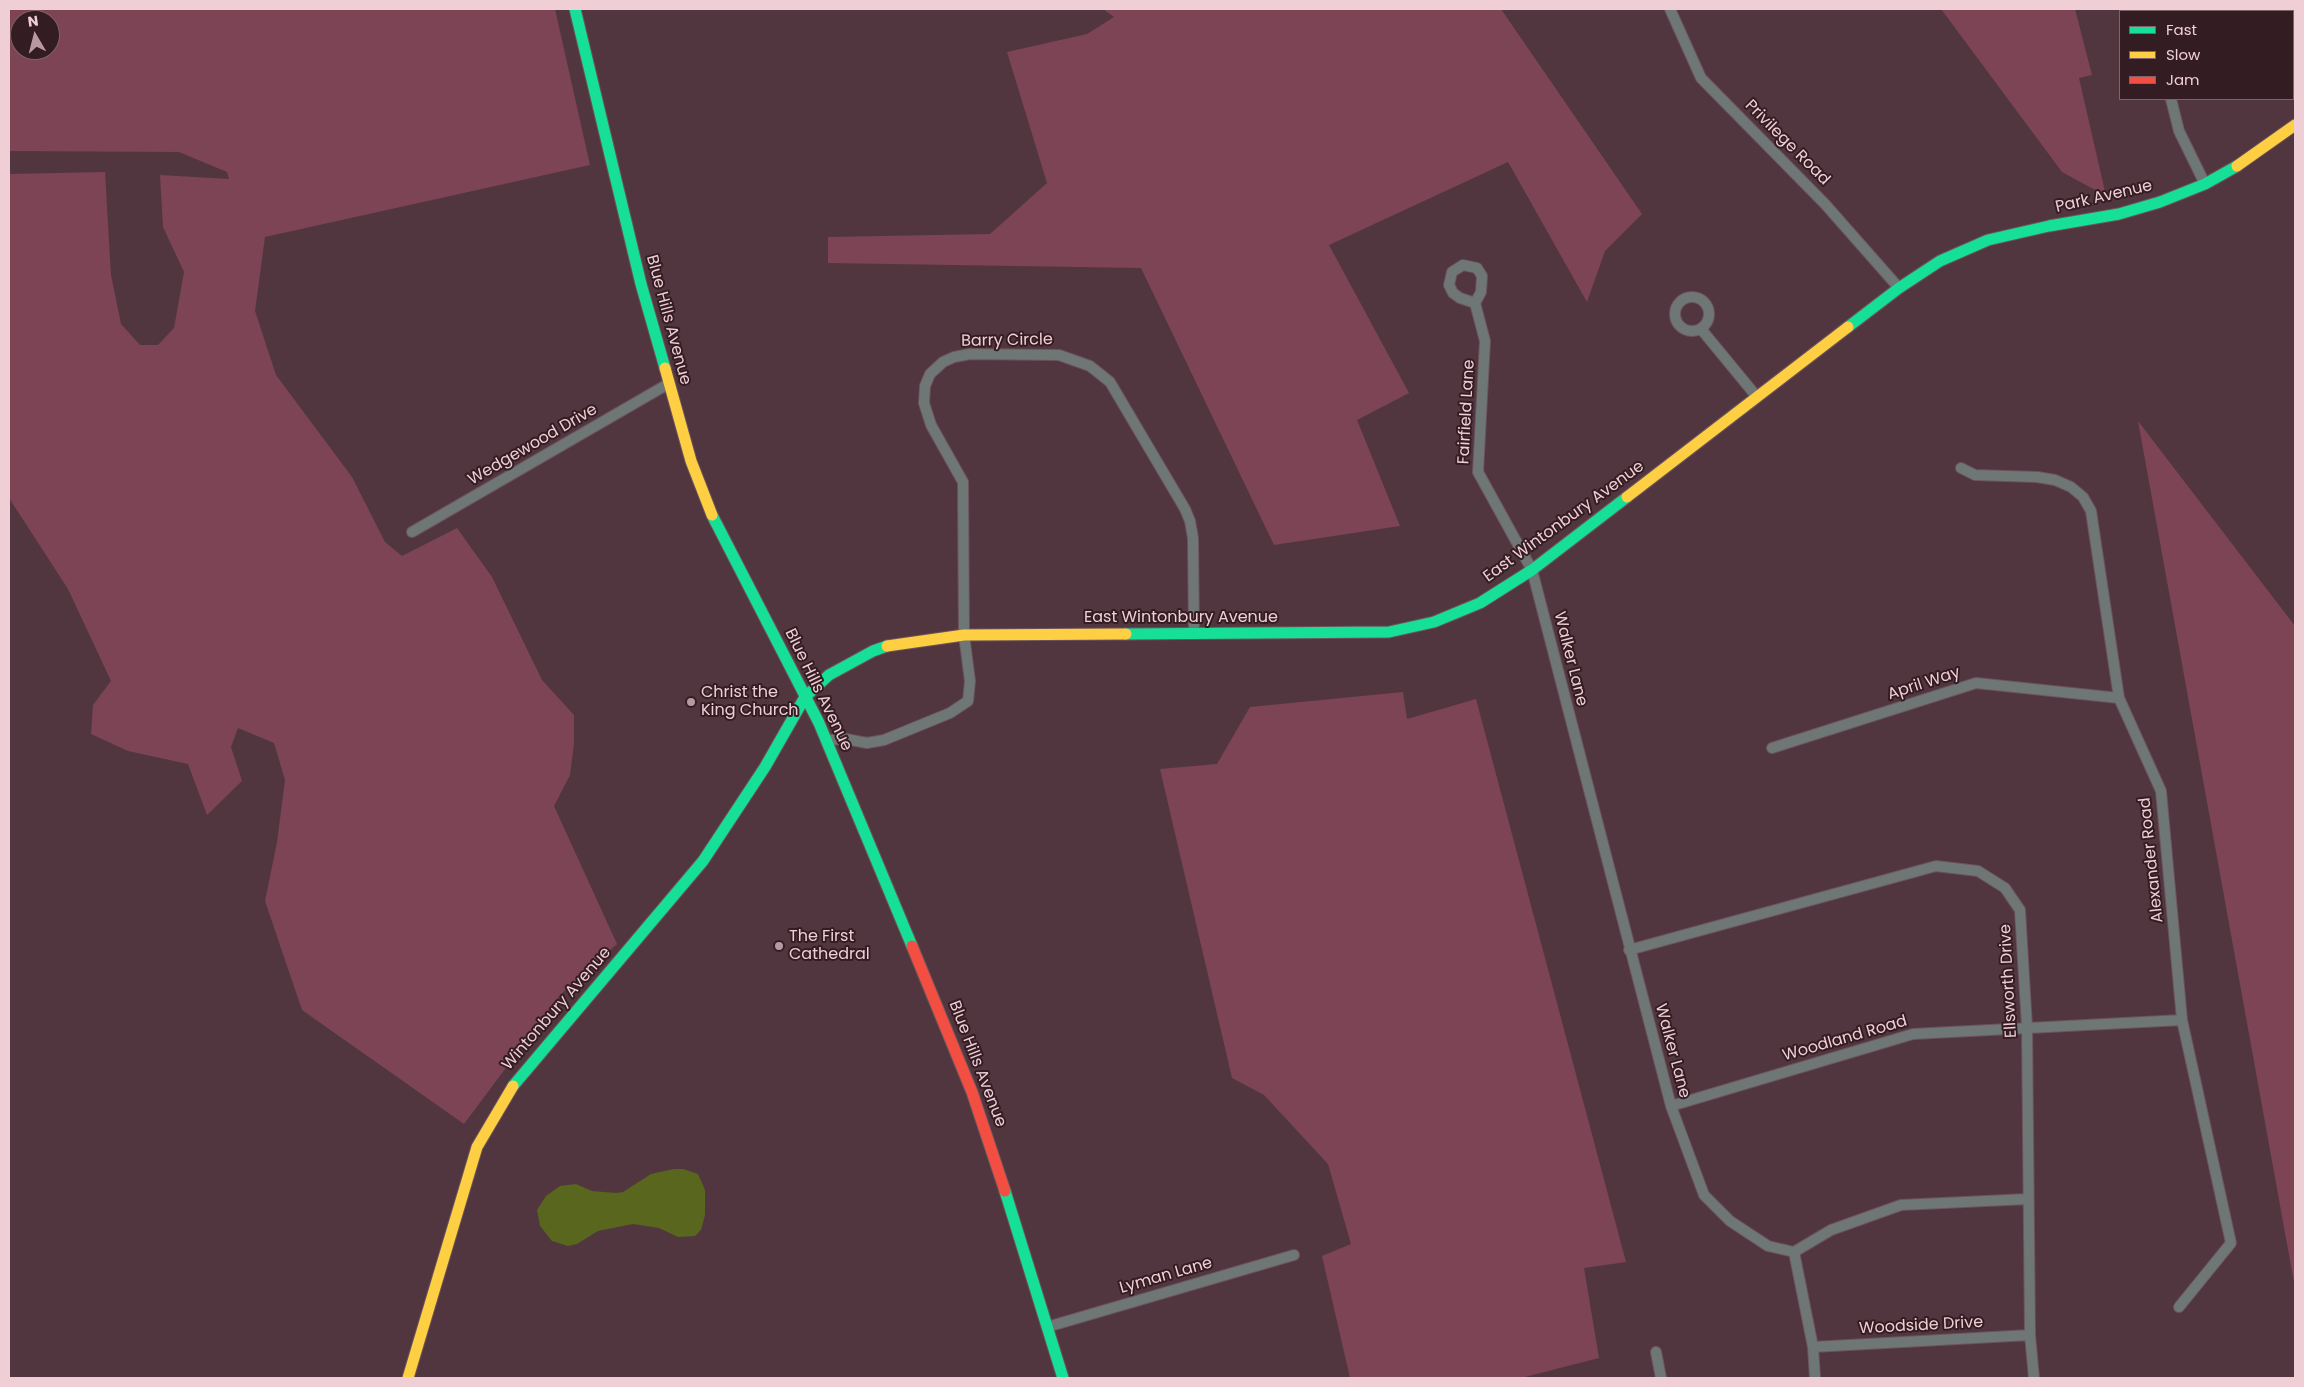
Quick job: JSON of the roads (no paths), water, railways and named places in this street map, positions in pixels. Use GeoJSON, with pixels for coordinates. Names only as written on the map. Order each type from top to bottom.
{"type":"FeatureCollection","features":[{"type":"Feature","properties":{"kind":"main road","name":"Blue Hills Avenue"},"geometry":{"type":"LineString","coordinates":[[575,9],[641,284],[691,461],[716,526],[826,740],[982,1118],[1062,1378]]}},
{"type":"Feature","properties":{"kind":"main road","name":"Park Avenue"},"geometry":{"type":"LineString","coordinates":[[2049,226],[2119,214],[2160,202],[2205,184],[2239,165],[2295,125]]}},
{"type":"Feature","properties":{"kind":"main road","name":"East Wintonbury Avenue"},"geometry":{"type":"LineString","coordinates":[[805,697],[829,675],[873,651],[889,645],[964,634],[1389,632],[1434,622],[1480,603],[1532,570],[1899,288],[1940,261],[1988,240],[2049,226]]}},
{"type":"Feature","properties":{"kind":"main road","name":"Wintonbury Avenue"},"geometry":{"type":"LineString","coordinates":[[408,1378],[477,1147],[510,1088],[703,860],[761,773],[805,697]]}},
{"type":"Feature","properties":{"kind":"street","name":"Privilege Road"},"geometry":{"type":"LineString","coordinates":[[1670,9],[1701,78],[1825,204],[1899,288]]}},
{"type":"Feature","properties":{"kind":"street"},"geometry":{"type":"LineString","coordinates":[[2171,100],[2179,131],[2205,184]]}},
{"type":"Feature","properties":{"kind":"street","name":"Fairfield Lane"},"geometry":{"type":"LineString","coordinates":[[1475,303],[1485,341],[1478,472],[1532,570]]}},
{"type":"Feature","properties":{"kind":"street"},"geometry":{"type":"LineString","coordinates":[[1701,329],[1756,398]]}},
{"type":"Feature","properties":{"kind":"street","name":"Barry Circle"},"geometry":{"type":"LineString","coordinates":[[826,740],[846,739],[873,742],[950,713],[968,701],[970,690],[964,634],[963,482],[927,417],[924,403],[926,383],[938,366],[948,359],[960,356],[1049,354],[1083,363],[1096,370],[1110,382],[1186,509],[1192,526],[1194,634]]}},
{"type":"Feature","properties":{"kind":"street","name":"Wedgewood Drive"},"geometry":{"type":"LineString","coordinates":[[412,532],[668,384]]}},
{"type":"Feature","properties":{"kind":"street","name":"Alexander Road"},"geometry":{"type":"LineString","coordinates":[[1961,468],[1975,475],[2037,477],[2055,480],[2071,487],[2083,497],[2091,511],[2119,698],[2161,791],[2182,1020],[2230,1243],[2179,1307]]}},
{"type":"Feature","properties":{"kind":"street","name":"Walker Lane"},"geometry":{"type":"LineString","coordinates":[[1532,570],[1671,1106],[1704,1195],[1730,1221],[1760,1241],[1768,1246],[1794,1252]]}},
{"type":"Feature","properties":{"kind":"street","name":"April Way"},"geometry":{"type":"LineString","coordinates":[[1772,748],[1976,683],[2119,698]]}},
{"type":"Feature","properties":{"kind":"street","name":"Ellsworth Drive"},"geometry":{"type":"LineString","coordinates":[[1629,950],[1936,866],[1978,871],[2005,888],[2020,910],[2027,1027],[2030,1334],[2034,1378]]}},
{"type":"Feature","properties":{"kind":"street","name":"Woodland Road"},"geometry":{"type":"LineString","coordinates":[[1671,1106],[1913,1034],[2182,1020]]}},
{"type":"Feature","properties":{"kind":"street"},"geometry":{"type":"LineString","coordinates":[[1815,1378],[1813,1347],[1794,1252],[1831,1230],[1901,1206],[2028,1199]]}},
{"type":"Feature","properties":{"kind":"street","name":"Lyman Lane"},"geometry":{"type":"LineString","coordinates":[[1047,1327],[1294,1255]]}},
{"type":"Feature","properties":{"kind":"street","name":"Woodside Drive"},"geometry":{"type":"LineString","coordinates":[[1813,1347],[2030,1334]]}},
{"type":"Feature","properties":{"kind":"street"},"geometry":{"type":"LineString","coordinates":[[1656,1352],[1661,1378]]}},
{"type":"Feature","properties":{"kind":"place","name":"Christ the King Church"},"geometry":{"type":"Point","coordinates":[691,702]}},
{"type":"Feature","properties":{"kind":"place","name":"The First Cathedral"},"geometry":{"type":"Point","coordinates":[779,946]}}]}
